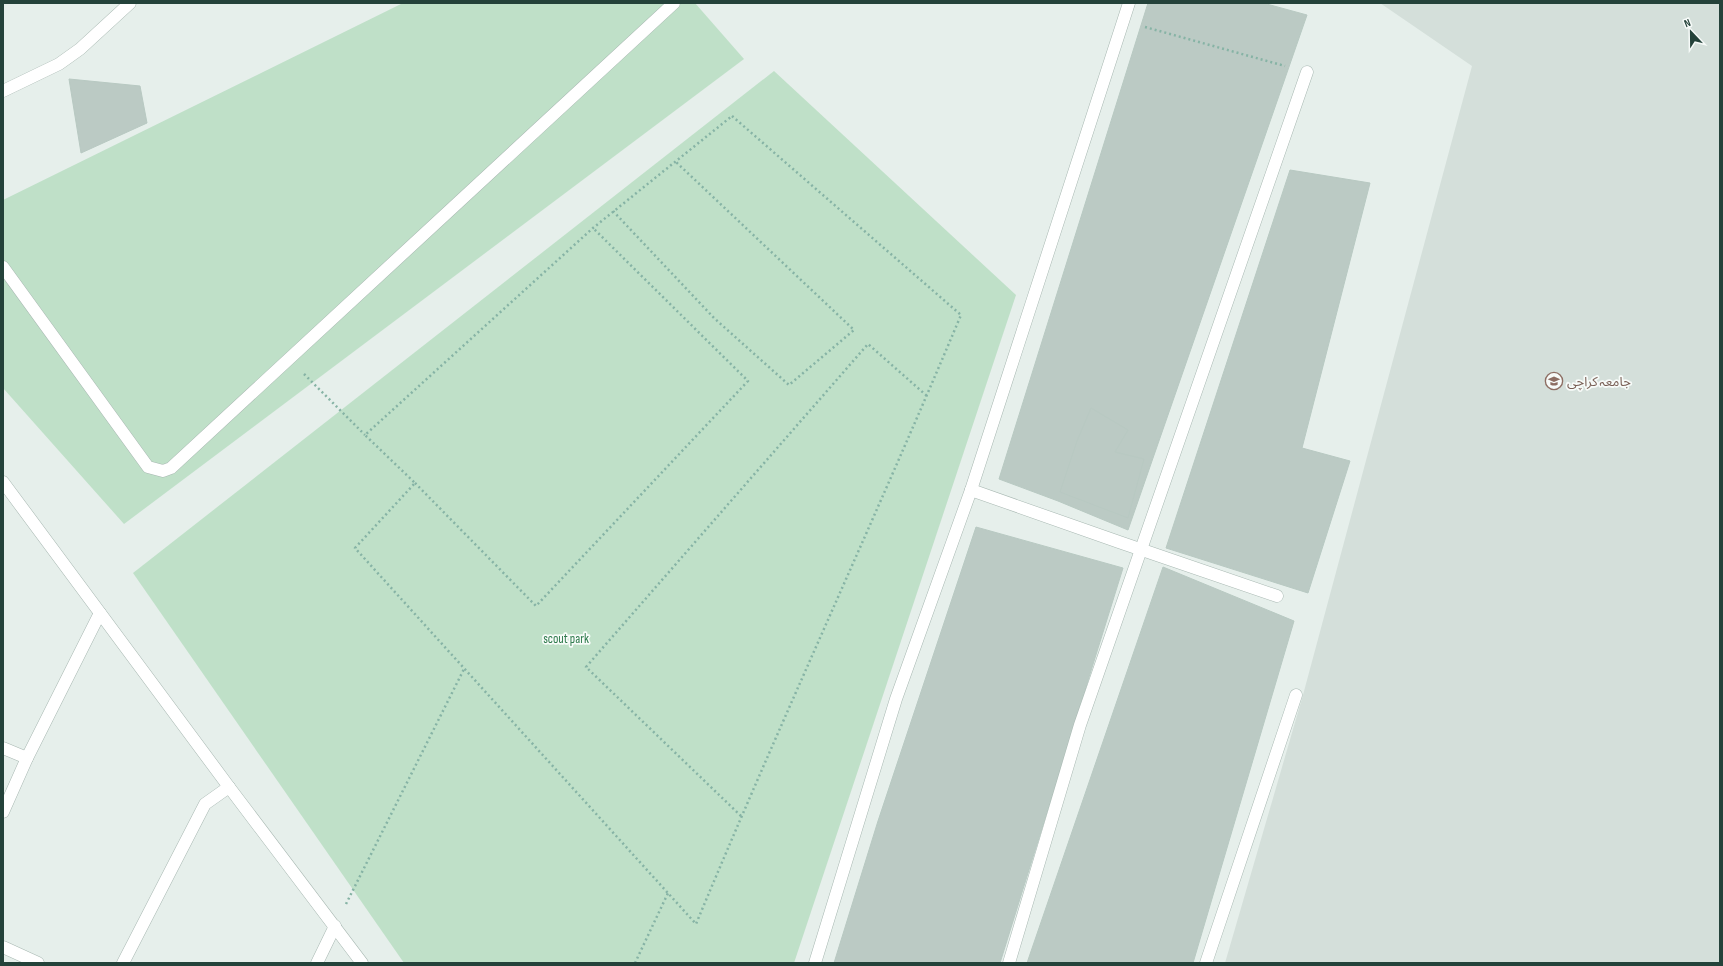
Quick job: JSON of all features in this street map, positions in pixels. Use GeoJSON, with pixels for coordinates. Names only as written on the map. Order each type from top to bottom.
{"type":"FeatureCollection","features":[{"type":"Feature","properties":{"kind":"street"},"geometry":{"type":"LineString","coordinates":[[3,91],[59,64],[80,49],[130,3]]}},
{"type":"Feature","properties":{"kind":"street"},"geometry":{"type":"LineString","coordinates":[[3,267],[148,467],[163,471],[171,468],[674,3]]}},
{"type":"Feature","properties":{"kind":"street"},"geometry":{"type":"LineString","coordinates":[[815,963],[896,699],[971,490],[1129,3]]}},
{"type":"Feature","properties":{"kind":"street"},"geometry":{"type":"LineString","coordinates":[[1009,963],[1080,725],[1307,72]]}},
{"type":"Feature","properties":{"kind":"street"},"geometry":{"type":"LineString","coordinates":[[3,482],[229,787],[362,963]]}},
{"type":"Feature","properties":{"kind":"street"},"geometry":{"type":"LineString","coordinates":[[971,490],[1277,596]]}},
{"type":"Feature","properties":{"kind":"street"},"geometry":{"type":"LineString","coordinates":[[3,812],[27,758],[100,613]]}},
{"type":"Feature","properties":{"kind":"street"},"geometry":{"type":"LineString","coordinates":[[1206,963],[1296,695]]}},
{"type":"Feature","properties":{"kind":"street"},"geometry":{"type":"LineString","coordinates":[[3,748],[27,758]]}},
{"type":"Feature","properties":{"kind":"street"},"geometry":{"type":"LineString","coordinates":[[123,963],[205,804],[229,787]]}},
{"type":"Feature","properties":{"kind":"street"},"geometry":{"type":"LineString","coordinates":[[317,963],[335,926]]}},
{"type":"Feature","properties":{"kind":"street"},"geometry":{"type":"LineString","coordinates":[[3,948],[38,963]]}},
{"type":"Feature","properties":{"kind":"path"},"geometry":{"type":"LineString","coordinates":[[1123,21],[1307,72]]}},
{"type":"Feature","properties":{"kind":"path"},"geometry":{"type":"LineString","coordinates":[[365,435],[592,228],[732,116],[961,315],[927,396],[741,816],[696,924],[355,548],[415,483]]}},
{"type":"Feature","properties":{"kind":"path"},"geometry":{"type":"LineString","coordinates":[[613,211],[714,318],[789,385],[854,330],[676,162]]}},
{"type":"Feature","properties":{"kind":"path"},"geometry":{"type":"LineString","coordinates":[[289,359],[415,483],[536,606],[748,381],[592,228]]}},
{"type":"Feature","properties":{"kind":"path"},"geometry":{"type":"LineString","coordinates":[[741,816],[586,667],[868,344],[927,396]]}},
{"type":"Feature","properties":{"kind":"path"},"geometry":{"type":"LineString","coordinates":[[335,926],[464,669]]}},
{"type":"Feature","properties":{"kind":"path"},"geometry":{"type":"LineString","coordinates":[[635,963],[668,893]]}},
{"type":"Feature","properties":{"kind":"shaded area","name":"جامعہ کراچی"},"geometry":{"type":"Polygon","coordinates":[[[1380,3],[1720,3],[1720,963],[1225,963],[1303,695],[1472,66],[1380,3]]]}},
{"type":"Feature","properties":{"kind":"green space"},"geometry":{"type":"Polygon","coordinates":[[[403,3],[695,3],[744,59],[124,524],[3,388],[3,200],[403,3]]]}},
{"type":"Feature","properties":{"kind":"green space","name":"scout park"},"geometry":{"type":"Polygon","coordinates":[[[774,71],[1016,295],[794,963],[404,963],[133,573],[774,71]]]}},
{"type":"Feature","properties":{"kind":"building"},"geometry":{"type":"Polygon","coordinates":[[[1148,3],[1263,3],[1307,15],[1128,530],[1058,501],[999,479],[1148,3]]]}},
{"type":"Feature","properties":{"kind":"building"},"geometry":{"type":"Polygon","coordinates":[[[69,79],[140,86],[147,123],[81,153],[69,79]]]}},
{"type":"Feature","properties":{"kind":"building"},"geometry":{"type":"Polygon","coordinates":[[[1290,170],[1370,183],[1302,448],[1350,461],[1308,593],[1166,548],[1290,170]]]}},
{"type":"Feature","properties":{"kind":"building"},"geometry":{"type":"Polygon","coordinates":[[[1091,408],[1128,430],[1115,452],[1144,459],[1128,518],[1060,492],[1077,441],[1091,408]]]}},
{"type":"Feature","properties":{"kind":"building"},"geometry":{"type":"Polygon","coordinates":[[[976,527],[1123,568],[1000,963],[834,963],[878,821],[976,527]]]}},
{"type":"Feature","properties":{"kind":"building"},"geometry":{"type":"Polygon","coordinates":[[[1163,567],[1294,621],[1193,963],[1027,963],[1163,567]]]}},
{"type":"Feature","properties":{"kind":"place","name":"جامعہ کراچی"},"geometry":{"type":"Point","coordinates":[1554,381]}}]}
